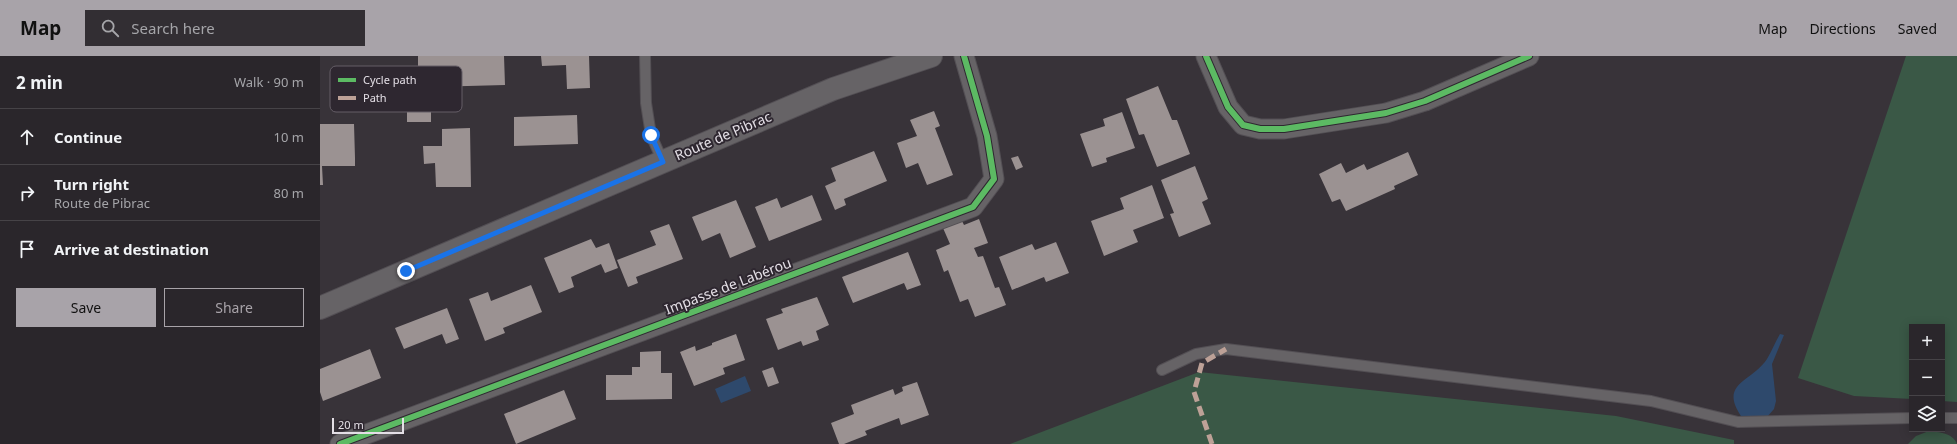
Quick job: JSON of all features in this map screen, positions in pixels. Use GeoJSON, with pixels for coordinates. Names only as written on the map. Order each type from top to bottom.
{"type":"FeatureCollection","features":[{"type":"Feature","properties":{"kind":"main road","name":"Route de Pibrac"},"geometry":{"type":"LineString","coordinates":[[320,308],[833,89],[931,56]]}},
{"type":"Feature","properties":{"kind":"street","name":"Impasse de Labérou"},"geometry":{"type":"LineString","coordinates":[[340,444],[973,207],[994,178],[987,136],[964,56]]}},
{"type":"Feature","properties":{"kind":"street"},"geometry":{"type":"LineString","coordinates":[[1206,56],[1228,107],[1243,125],[1260,129],[1284,129],[1386,113],[1425,101],[1529,56]]}},
{"type":"Feature","properties":{"kind":"lane"},"geometry":{"type":"LineString","coordinates":[[644,56],[646,103],[651,135],[663,162]]}},
{"type":"Feature","properties":{"kind":"lane"},"geometry":{"type":"LineString","coordinates":[[1162,370],[1196,354],[1226,349],[1651,401],[1738,422],[1909,418]]}},
{"type":"Feature","properties":{"kind":"lane"},"geometry":{"type":"LineString","coordinates":[[1945,418],[1957,418]]}},
{"type":"Feature","properties":{"kind":"green space"},"geometry":{"type":"Polygon","coordinates":[[[1906,56],[1957,56],[1957,402],[1945,401],[1945,324],[1909,324],[1909,399],[1854,396],[1798,378],[1906,56]]]}},
{"type":"Feature","properties":{"kind":"green space"},"geometry":{"type":"Polygon","coordinates":[[[1199,372],[1616,416],[1734,440],[1734,444],[1010,444],[1199,372]]]}},
{"type":"Feature","properties":{"kind":"green space"},"geometry":{"type":"Polygon","coordinates":[[[1926,432],[1941,433],[1952,437],[1957,444],[1908,444],[1916,436],[1926,432]]]}},
{"type":"Feature","properties":{"kind":"water"},"geometry":{"type":"Polygon","coordinates":[[[1780,334],[1784,335],[1772,364],[1776,401],[1774,409],[1767,417],[1743,419],[1736,407],[1734,398],[1735,391],[1739,384],[1760,367],[1767,359],[1780,334]]]}},
{"type":"Feature","properties":{"kind":"water"},"geometry":{"type":"Polygon","coordinates":[[[745,376],[751,391],[721,403],[715,389],[745,376]]]}},
{"type":"Feature","properties":{"kind":"building"},"geometry":{"type":"Polygon","coordinates":[[[418,56],[504,56],[505,85],[462,86],[462,66],[418,66],[418,56]]]}},
{"type":"Feature","properties":{"kind":"building"},"geometry":{"type":"Polygon","coordinates":[[[541,56],[589,56],[590,88],[567,89],[566,65],[542,66],[541,56]]]}},
{"type":"Feature","properties":{"kind":"building"},"geometry":{"type":"Polygon","coordinates":[[[1158,86],[1172,120],[1177,120],[1190,154],[1157,167],[1144,134],[1139,135],[1126,99],[1158,86]]]}},
{"type":"Feature","properties":{"kind":"building"},"geometry":{"type":"Polygon","coordinates":[[[934,111],[940,126],[935,128],[953,175],[927,185],[918,163],[906,168],[897,143],[917,136],[910,120],[934,111]]]}},
{"type":"Feature","properties":{"kind":"building"},"geometry":{"type":"Polygon","coordinates":[[[407,112],[431,112],[431,122],[407,122],[407,112]]]}},
{"type":"Feature","properties":{"kind":"building"},"geometry":{"type":"Polygon","coordinates":[[[1122,112],[1135,148],[1106,158],[1107,162],[1092,167],[1080,134],[1105,126],[1103,119],[1122,112]]]}},
{"type":"Feature","properties":{"kind":"building"},"geometry":{"type":"Polygon","coordinates":[[[577,115],[578,144],[514,146],[514,117],[577,115]]]}},
{"type":"Feature","properties":{"kind":"building"},"geometry":{"type":"Polygon","coordinates":[[[320,124],[354,124],[355,166],[322,166],[323,185],[320,185],[320,124]]]}},
{"type":"Feature","properties":{"kind":"building"},"geometry":{"type":"Polygon","coordinates":[[[470,128],[471,187],[436,187],[435,163],[424,164],[423,146],[442,146],[442,129],[470,128]]]}},
{"type":"Feature","properties":{"kind":"building"},"geometry":{"type":"Polygon","coordinates":[[[874,151],[887,181],[844,199],[846,205],[835,210],[825,186],[836,181],[831,168],[874,151]]]}},
{"type":"Feature","properties":{"kind":"building"},"geometry":{"type":"Polygon","coordinates":[[[1408,152],[1418,175],[1394,186],[1395,189],[1346,211],[1340,199],[1332,202],[1319,174],[1341,163],[1346,173],[1364,164],[1367,170],[1408,152]]]}},
{"type":"Feature","properties":{"kind":"building"},"geometry":{"type":"Polygon","coordinates":[[[1018,156],[1023,167],[1016,170],[1011,158],[1018,156]]]}},
{"type":"Feature","properties":{"kind":"building"},"geometry":{"type":"Polygon","coordinates":[[[1195,166],[1208,199],[1202,202],[1211,224],[1179,237],[1170,214],[1174,213],[1161,180],[1195,166]]]}},
{"type":"Feature","properties":{"kind":"building"},"geometry":{"type":"Polygon","coordinates":[[[1152,185],[1164,218],[1133,230],[1138,242],[1104,256],[1091,221],[1124,209],[1120,198],[1152,185]]]}},
{"type":"Feature","properties":{"kind":"building"},"geometry":{"type":"Polygon","coordinates":[[[812,195],[822,220],[769,241],[755,207],[777,198],[781,208],[812,195]]]}},
{"type":"Feature","properties":{"kind":"building"},"geometry":{"type":"Polygon","coordinates":[[[736,200],[756,247],[730,258],[720,233],[702,241],[692,217],[736,200]]]}},
{"type":"Feature","properties":{"kind":"building"},"geometry":{"type":"Polygon","coordinates":[[[979,219],[988,243],[974,248],[978,257],[983,256],[995,288],[999,287],[1006,305],[975,317],[968,299],[960,302],[948,270],[944,272],[936,250],[950,244],[943,228],[962,221],[964,225],[979,219]]]}},
{"type":"Feature","properties":{"kind":"building"},"geometry":{"type":"Polygon","coordinates":[[[669,224],[683,259],[636,277],[638,283],[628,287],[617,260],[656,245],[650,231],[669,224]]]}},
{"type":"Feature","properties":{"kind":"building"},"geometry":{"type":"Polygon","coordinates":[[[591,239],[596,248],[609,243],[618,268],[605,273],[601,264],[571,277],[574,287],[559,293],[544,258],[591,239]]]}},
{"type":"Feature","properties":{"kind":"building"},"geometry":{"type":"Polygon","coordinates":[[[1056,242],[1069,273],[1046,282],[1044,277],[1012,290],[999,257],[1032,244],[1035,250],[1056,242]]]}},
{"type":"Feature","properties":{"kind":"building"},"geometry":{"type":"Polygon","coordinates":[[[908,252],[921,285],[907,290],[904,283],[853,303],[842,277],[908,252]]]}},
{"type":"Feature","properties":{"kind":"building"},"geometry":{"type":"Polygon","coordinates":[[[531,285],[542,312],[503,328],[505,333],[485,341],[469,299],[488,292],[491,301],[531,285]]]}},
{"type":"Feature","properties":{"kind":"building"},"geometry":{"type":"Polygon","coordinates":[[[817,297],[829,325],[816,331],[819,340],[803,346],[801,341],[778,350],[766,319],[783,313],[781,309],[817,297]]]}},
{"type":"Feature","properties":{"kind":"building"},"geometry":{"type":"Polygon","coordinates":[[[447,308],[459,339],[446,344],[442,334],[404,349],[395,328],[447,308]]]}},
{"type":"Feature","properties":{"kind":"building"},"geometry":{"type":"Polygon","coordinates":[[[736,334],[745,360],[723,368],[725,374],[694,386],[680,352],[695,346],[696,351],[736,334]]]}},
{"type":"Feature","properties":{"kind":"building"},"geometry":{"type":"Polygon","coordinates":[[[370,349],[381,378],[323,401],[320,392],[320,369],[370,349]]]}},
{"type":"Feature","properties":{"kind":"building"},"geometry":{"type":"Polygon","coordinates":[[[661,351],[661,373],[672,373],[672,399],[606,400],[606,375],[632,375],[632,367],[640,367],[640,352],[661,351]]]}},
{"type":"Feature","properties":{"kind":"building"},"geometry":{"type":"Polygon","coordinates":[[[773,367],[779,383],[768,387],[762,371],[773,367]]]}},
{"type":"Feature","properties":{"kind":"building"},"geometry":{"type":"Polygon","coordinates":[[[917,382],[929,415],[901,425],[899,418],[865,431],[867,435],[844,444],[839,444],[831,423],[854,414],[851,405],[893,389],[895,395],[903,391],[902,387],[917,382]]]}},
{"type":"Feature","properties":{"kind":"building"},"geometry":{"type":"Polygon","coordinates":[[[564,390],[576,419],[516,444],[504,414],[564,390]]]}},
{"type":"Feature","properties":{"kind":"marked path"},"geometry":{"type":"LineString","coordinates":[[1212,444],[1194,392],[1202,363],[1226,349]]}},
{"type":"Feature","properties":{"kind":"cycle path"},"geometry":{"type":"LineString","coordinates":[[340,444],[973,207],[994,179],[987,136],[964,56]]}},
{"type":"Feature","properties":{"kind":"cycle path"},"geometry":{"type":"LineString","coordinates":[[1206,56],[1228,107],[1243,125],[1260,129],[1284,129],[1386,113],[1425,101],[1529,56]]}},
{"type":"Feature","properties":{"kind":"route"},"geometry":{"type":"LineString","coordinates":[[406,271],[663,162],[651,135]]}}]}
